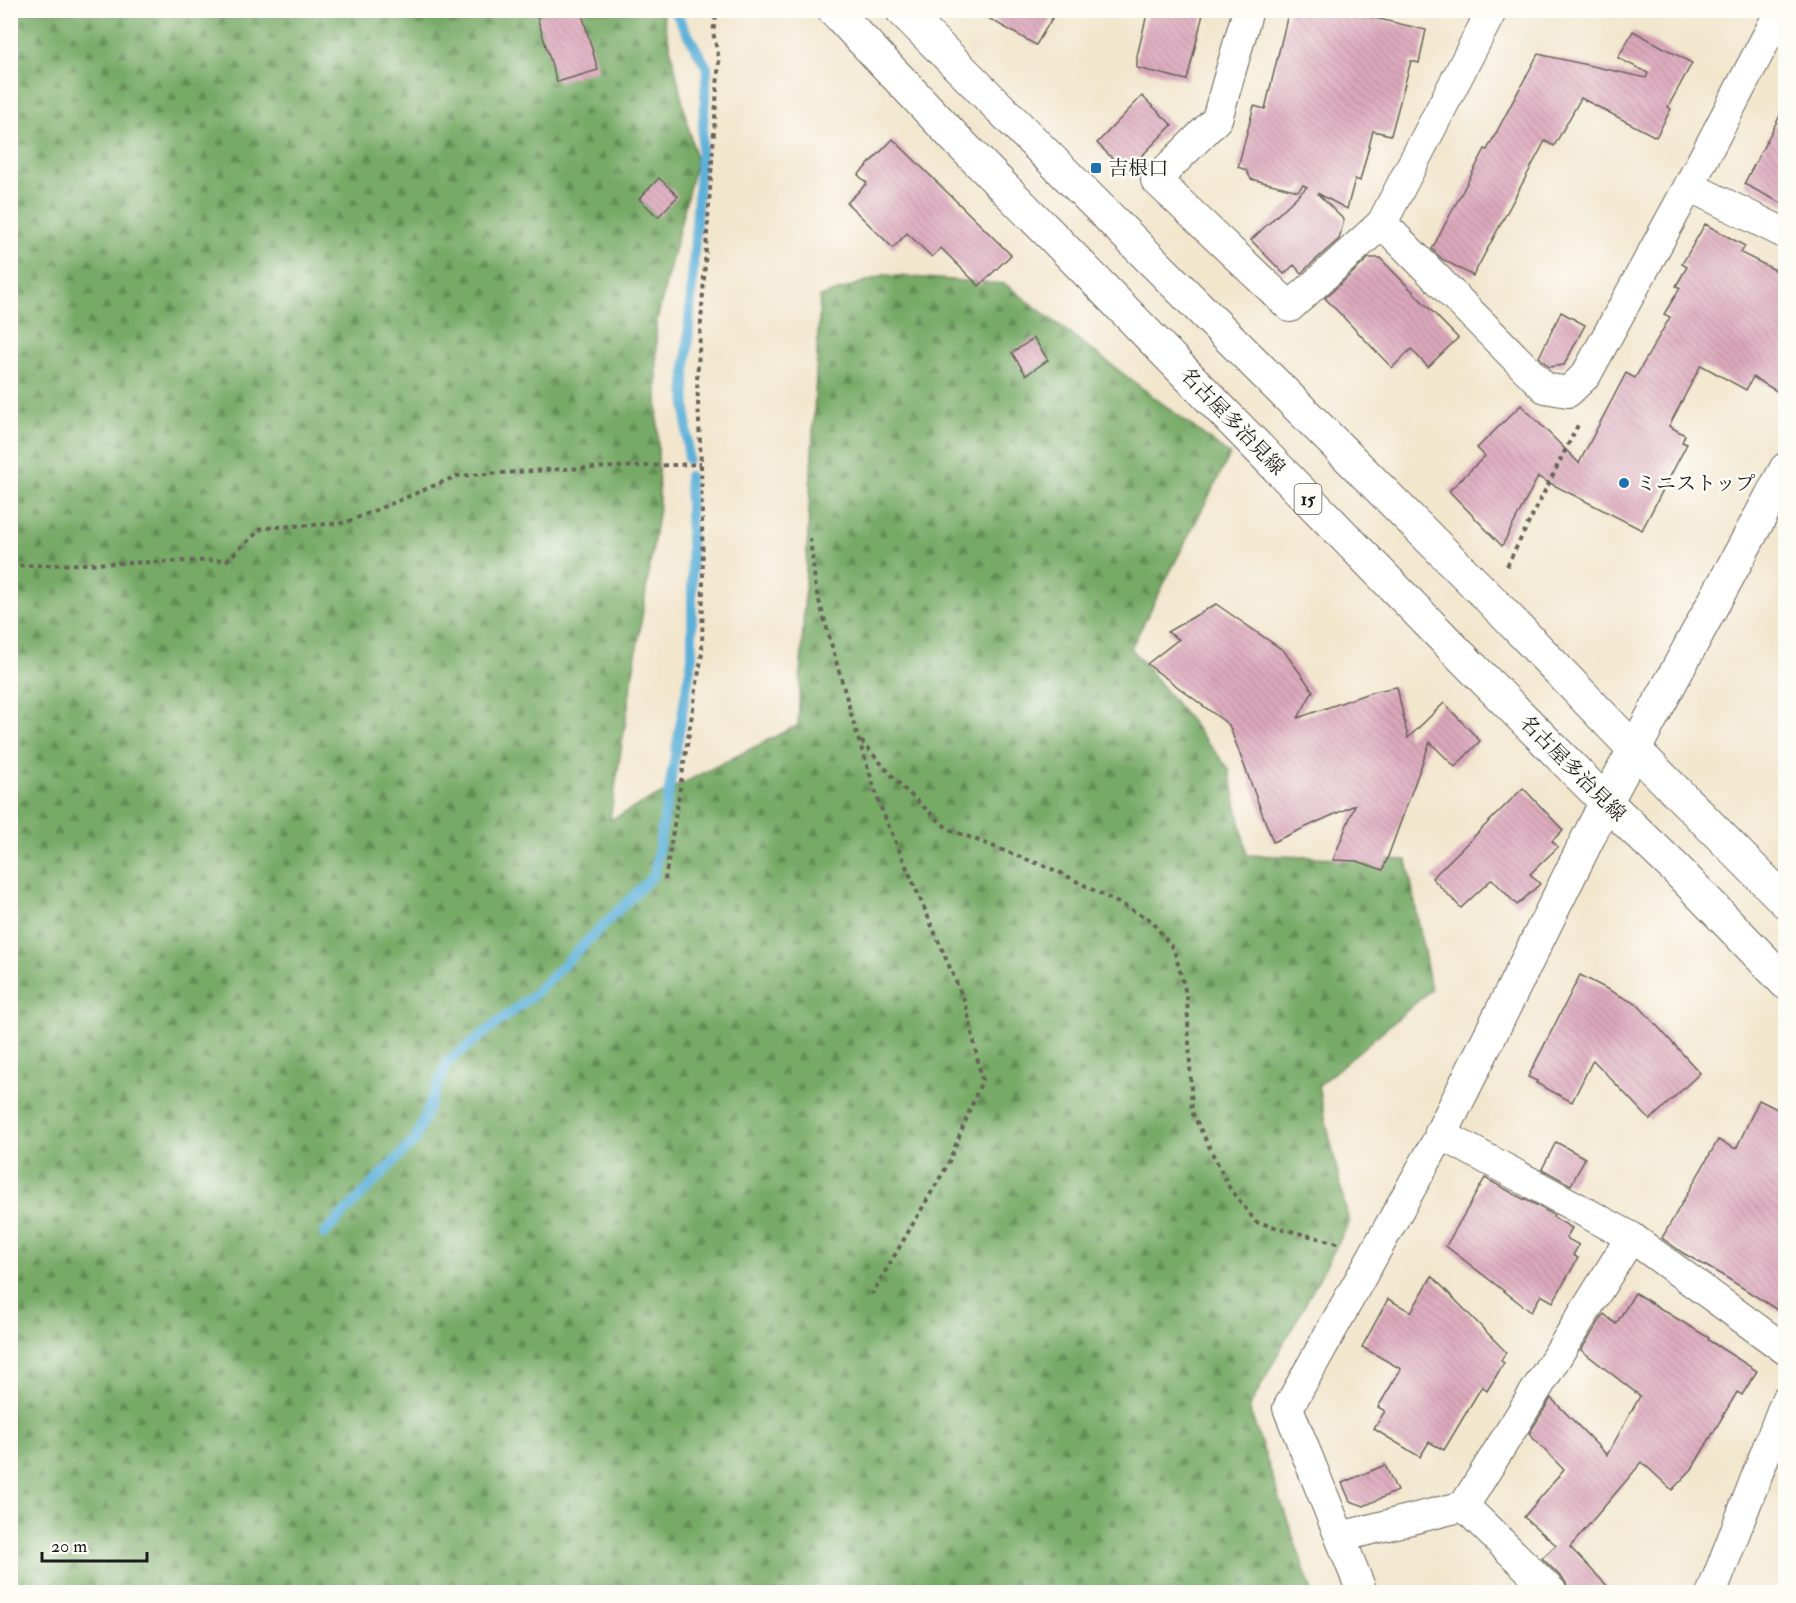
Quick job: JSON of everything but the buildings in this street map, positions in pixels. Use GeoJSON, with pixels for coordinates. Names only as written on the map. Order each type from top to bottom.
{"type":"FeatureCollection","features":[{"type":"Feature","properties":{"kind":"main road","name":"名古屋多治見線"},"geometry":{"type":"LineString","coordinates":[[834,10],[957,140],[1447,641],[1606,802],[1677,870],[1785,983]]}},
{"type":"Feature","properties":{"kind":"main road"},"geometry":{"type":"LineString","coordinates":[[902,10],[1490,599],[1785,902]]}},
{"type":"Feature","properties":{"kind":"main road"},"geometry":{"type":"LineString","coordinates":[[1441,1134],[1606,802],[1785,469]]}},
{"type":"Feature","properties":{"kind":"street"},"geometry":{"type":"LineString","coordinates":[[1248,10],[1217,119],[1156,180],[1290,307],[1382,223],[1492,10]]}},
{"type":"Feature","properties":{"kind":"street"},"geometry":{"type":"LineString","coordinates":[[1382,223],[1545,388],[1568,392],[1586,375],[1781,10]]}},
{"type":"Feature","properties":{"kind":"street"},"geometry":{"type":"LineString","coordinates":[[1689,186],[1785,234]]}},
{"type":"Feature","properties":{"kind":"street"},"geometry":{"type":"LineString","coordinates":[[1362,1593],[1288,1408],[1441,1134],[1631,1237],[1785,1350]]}},
{"type":"Feature","properties":{"kind":"street"},"geometry":{"type":"LineString","coordinates":[[1340,1537],[1464,1506],[1631,1237]]}},
{"type":"Feature","properties":{"kind":"street"},"geometry":{"type":"LineString","coordinates":[[1712,1593],[1785,1400]]}},
{"type":"Feature","properties":{"kind":"street"},"geometry":{"type":"LineString","coordinates":[[1464,1506],[1552,1593]]}},
{"type":"Feature","properties":{"kind":"path"},"geometry":{"type":"LineString","coordinates":[[665,880],[702,653],[701,464],[697,380],[719,59],[713,32],[717,10]]}},
{"type":"Feature","properties":{"kind":"path"},"geometry":{"type":"LineString","coordinates":[[1490,599],[1581,419],[1568,392]]}},
{"type":"Feature","properties":{"kind":"path"},"geometry":{"type":"LineString","coordinates":[[10,566],[227,560],[262,528],[345,522],[457,476],[561,469],[701,464]]}},
{"type":"Feature","properties":{"kind":"path"},"geometry":{"type":"LineString","coordinates":[[810,538],[816,590],[858,738],[881,808],[966,1005],[982,1080],[948,1164],[872,1294]]}},
{"type":"Feature","properties":{"kind":"path"},"geometry":{"type":"LineString","coordinates":[[858,738],[903,788],[948,829],[1057,871],[1151,920],[1174,950],[1187,997],[1192,1112],[1229,1187],[1256,1222],[1375,1253]]}},
{"type":"Feature","properties":{"kind":"green space"},"geometry":{"type":"Polygon","coordinates":[[[11,11],[662,11],[696,161],[656,324],[659,508],[610,820],[798,725],[820,297],[884,275],[1005,284],[1230,455],[1131,648],[1229,769],[1247,855],[1407,860],[1431,990],[1318,1086],[1349,1223],[1249,1408],[1312,1592],[11,1592],[11,11]]]}},
{"type":"Feature","properties":{"kind":"waterway"},"geometry":{"type":"LineString","coordinates":[[674,10],[707,68],[685,382],[688,459]]}},
{"type":"Feature","properties":{"kind":"waterway"},"geometry":{"type":"LineString","coordinates":[[324,1234],[415,1140],[448,1061],[532,996],[654,875],[692,658],[689,476]]}},
{"type":"Feature","properties":{"kind":"place","name":"吉根口"},"geometry":{"type":"Point","coordinates":[1096,168]}},
{"type":"Feature","properties":{"kind":"place","name":"ミニストップ"},"geometry":{"type":"Point","coordinates":[1624,483]}}]}
